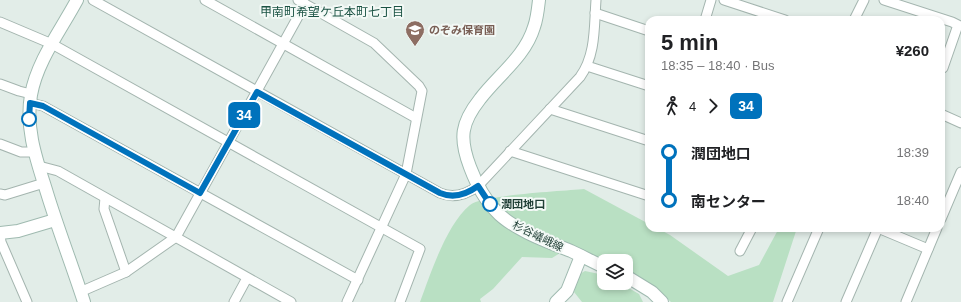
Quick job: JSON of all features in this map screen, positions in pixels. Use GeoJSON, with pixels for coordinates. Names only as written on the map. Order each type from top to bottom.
{"type":"FeatureCollection","features":[{"type":"Feature","properties":{"kind":"street"},"geometry":{"type":"LineString","coordinates":[[77,0],[41,65],[31,99],[30,131],[38,166],[82,297],[126,272],[176,237],[283,44],[302,2],[374,42],[419,86],[422,91],[406,174],[347,302]]}},
{"type":"Feature","properties":{"kind":"street"},"geometry":{"type":"LineString","coordinates":[[93,0],[444,195],[453,196],[466,194],[478,186],[580,77],[588,66],[592,50],[596,0]]}},
{"type":"Feature","properties":{"kind":"street"},"geometry":{"type":"LineString","coordinates":[[205,0],[416,118]]}},
{"type":"Feature","properties":{"kind":"street","name":"杉谷嶬峨線"},"geometry":{"type":"LineString","coordinates":[[539,0],[535,26],[527,45],[480,99],[468,116],[462,137],[465,152],[478,186],[496,212],[507,221],[597,264]]}},
{"type":"Feature","properties":{"kind":"street"},"geometry":{"type":"LineString","coordinates":[[706,16],[711,0]]}},
{"type":"Feature","properties":{"kind":"street"},"geometry":{"type":"LineString","coordinates":[[724,0],[773,16]]}},
{"type":"Feature","properties":{"kind":"street"},"geometry":{"type":"LineString","coordinates":[[856,16],[864,0]]}},
{"type":"Feature","properties":{"kind":"street"},"geometry":{"type":"LineString","coordinates":[[884,0],[933,16]]}},
{"type":"Feature","properties":{"kind":"street"},"geometry":{"type":"LineString","coordinates":[[595,14],[645,30]]}},
{"type":"Feature","properties":{"kind":"street"},"geometry":{"type":"LineString","coordinates":[[945,20],[958,25],[945,62]]}},
{"type":"Feature","properties":{"kind":"street"},"geometry":{"type":"LineString","coordinates":[[0,22],[52,44],[420,249],[400,302]]}},
{"type":"Feature","properties":{"kind":"street"},"geometry":{"type":"LineString","coordinates":[[588,66],[645,85]]}},
{"type":"Feature","properties":{"kind":"street"},"geometry":{"type":"LineString","coordinates":[[0,84],[19,91],[43,106],[358,280]]}},
{"type":"Feature","properties":{"kind":"street"},"geometry":{"type":"LineString","coordinates":[[550,109],[645,140]]}},
{"type":"Feature","properties":{"kind":"street"},"geometry":{"type":"LineString","coordinates":[[945,116],[961,124]]}},
{"type":"Feature","properties":{"kind":"street"},"geometry":{"type":"LineString","coordinates":[[0,144],[22,152],[34,152]]}},
{"type":"Feature","properties":{"kind":"street"},"geometry":{"type":"LineString","coordinates":[[510,151],[645,195]]}},
{"type":"Feature","properties":{"kind":"street"},"geometry":{"type":"LineString","coordinates":[[38,166],[58,171],[291,302]]}},
{"type":"Feature","properties":{"kind":"street"},"geometry":{"type":"LineString","coordinates":[[945,212],[958,188],[961,172]]}},
{"type":"Feature","properties":{"kind":"street"},"geometry":{"type":"LineString","coordinates":[[0,194],[5,195],[44,183]]}},
{"type":"Feature","properties":{"kind":"street"},"geometry":{"type":"LineString","coordinates":[[105,198],[104,209],[126,272]]}},
{"type":"Feature","properties":{"kind":"street"},"geometry":{"type":"LineString","coordinates":[[27,302],[1,242],[0,234],[18,231],[55,220]]}},
{"type":"Feature","properties":{"kind":"street"},"geometry":{"type":"LineString","coordinates":[[740,251],[749,232]]}},
{"type":"Feature","properties":{"kind":"street"},"geometry":{"type":"LineString","coordinates":[[787,302],[817,232]]}},
{"type":"Feature","properties":{"kind":"street"},"geometry":{"type":"LineString","coordinates":[[846,302],[876,232]]}},
{"type":"Feature","properties":{"kind":"street"},"geometry":{"type":"LineString","coordinates":[[888,232],[928,249]]}},
{"type":"Feature","properties":{"kind":"street"},"geometry":{"type":"LineString","coordinates":[[906,302],[935,232]]}},
{"type":"Feature","properties":{"kind":"street"},"geometry":{"type":"LineString","coordinates":[[556,302],[567,291],[581,256]]}},
{"type":"Feature","properties":{"kind":"street"},"geometry":{"type":"LineString","coordinates":[[234,302],[247,278]]}},
{"type":"Feature","properties":{"kind":"street"},"geometry":{"type":"LineString","coordinates":[[633,280],[652,292],[662,302]]}},
{"type":"Feature","properties":{"kind":"green space"},"geometry":{"type":"Polygon","coordinates":[[[584,189],[645,222],[645,232],[664,232],[728,276],[759,265],[777,232],[796,232],[773,302],[671,302],[651,284],[633,275],[633,254],[597,254],[597,258],[570,247],[552,258],[522,257],[493,289],[480,299],[481,302],[420,302],[440,250],[461,214],[470,205],[477,202],[506,196],[584,189]]]}},
{"type":"Feature","properties":{"kind":"green space"},"geometry":{"type":"Polygon","coordinates":[[[585,271],[597,274],[597,290],[632,290],[639,294],[643,302],[582,302],[574,292],[578,275],[585,271]]]}},
{"type":"Feature","properties":{"kind":"bus line","name":"34"},"geometry":{"type":"LineString","coordinates":[[29,119],[30,103],[43,106],[200,193],[257,92],[444,195],[453,196],[466,194],[478,186],[490,204]]}},
{"type":"Feature","properties":{"kind":"place","name":"のぞみ保育園"},"geometry":{"type":"Point","coordinates":[415,47]}},
{"type":"Feature","properties":{"kind":"place","name":"潤団地口"},"geometry":{"type":"Point","coordinates":[490,204]}},
{"type":"Feature","properties":{"kind":"district","name":"甲南町希望ケ丘本町七丁目"},"geometry":{"type":"Point","coordinates":[332,12]}}]}
